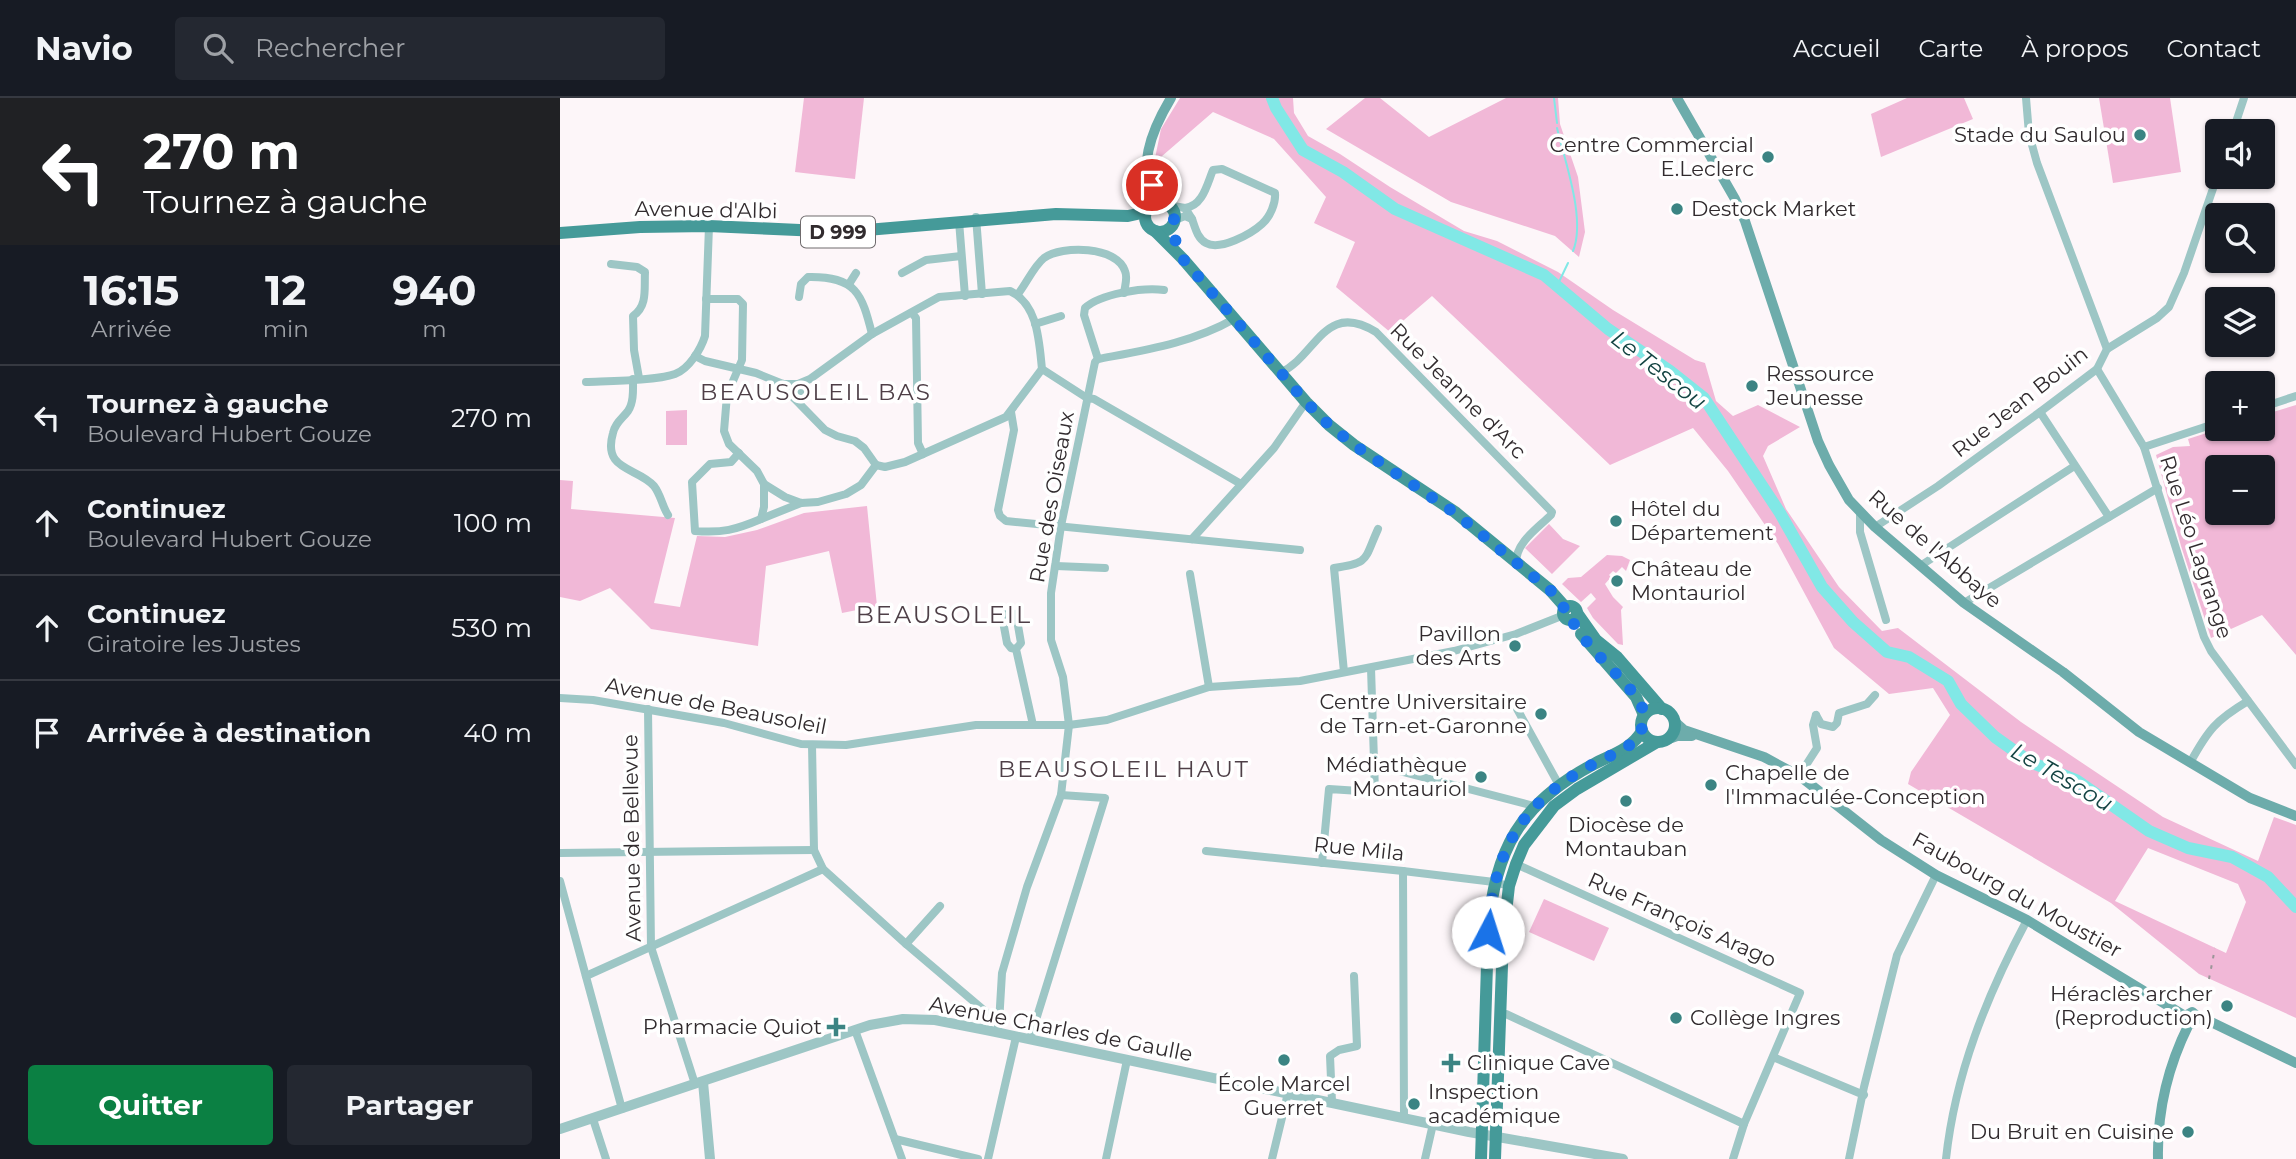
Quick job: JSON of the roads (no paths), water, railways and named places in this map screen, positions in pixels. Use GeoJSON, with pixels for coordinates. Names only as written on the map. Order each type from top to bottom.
{"type":"FeatureCollection","features":[{"type":"Feature","properties":{"kind":"main road"},"geometry":{"type":"LineString","coordinates":[[1171,98],[1151,136],[1146,160],[1146,220],[1152,230],[1183,259],[1280,373],[1329,425],[1455,513],[1550,590],[1596,653],[1639,701],[1644,715],[1642,731],[1651,741],[1661,741]]}},
{"type":"Feature","properties":{"kind":"main road","name":"Rue de l'Abbaye"},"geometry":{"type":"LineString","coordinates":[[1677,98],[1735,199],[1818,441],[1838,483],[1860,513],[1964,603],[2063,672],[2135,729],[2253,800],[2296,816]]}},
{"type":"Feature","properties":{"kind":"main road"},"geometry":{"type":"LineString","coordinates":[[1146,160],[1153,188],[1174,211],[1174,237],[1183,259]]}},
{"type":"Feature","properties":{"kind":"main road"},"geometry":{"type":"LineString","coordinates":[[1147,210],[1155,203],[1165,204]]}},
{"type":"Feature","properties":{"kind":"main road","name":"Avenue d'Albi"},"geometry":{"type":"LineString","coordinates":[[560,233],[640,227],[709,226],[843,232],[959,220],[1056,214],[1135,215],[1147,210]]}},
{"type":"Feature","properties":{"kind":"main road","name":"Avenue d'Albi"},"geometry":{"type":"LineString","coordinates":[[1102,216],[1152,230]]}},
{"type":"Feature","properties":{"kind":"main road"},"geometry":{"type":"LineString","coordinates":[[1152,230],[1164,232],[1174,222]]}},
{"type":"Feature","properties":{"kind":"main road"},"geometry":{"type":"LineString","coordinates":[[1495,1159],[1503,938],[1508,886],[1516,864],[1524,845],[1554,806],[1577,789],[1661,741],[1674,730],[1670,713],[1662,709],[1617,657],[1569,614]]}},
{"type":"Feature","properties":{"kind":"main road"},"geometry":{"type":"LineString","coordinates":[[1644,715],[1652,710],[1662,709]]}},
{"type":"Feature","properties":{"kind":"main road","name":"Faubourg du Moustier"},"geometry":{"type":"LineString","coordinates":[[1674,721],[1684,730],[1764,757],[1799,776],[1881,840],[1936,875],[2027,920],[2190,1019],[2209,1021],[2296,1063]]}},
{"type":"Feature","properties":{"kind":"main road"},"geometry":{"type":"LineString","coordinates":[[1480,1159],[1488,932],[1494,882],[1511,840],[1534,806],[1559,785],[1629,746],[1642,731]]}},
{"type":"Feature","properties":{"kind":"main road","name":"Faubourg du Moustier"},"geometry":{"type":"LineString","coordinates":[[1661,741],[1686,734],[1725,744]]}},
{"type":"Feature","properties":{"kind":"main road"},"geometry":{"type":"LineString","coordinates":[[2158,1159],[2160,1115],[2168,1073],[2190,1019]]}},
{"type":"Feature","properties":{"kind":"street"},"geometry":{"type":"LineString","coordinates":[[2025,98],[2029,134],[2037,163],[2107,349]]}},
{"type":"Feature","properties":{"kind":"street"},"geometry":{"type":"LineString","coordinates":[[2237,119],[2244,98]]}},
{"type":"Feature","properties":{"kind":"street"},"geometry":{"type":"LineString","coordinates":[[1165,204],[1185,208],[1196,205],[1213,170],[1222,169],[1275,193],[1275,202],[1262,224],[1227,243],[1215,245],[1201,239],[1185,208]]}},
{"type":"Feature","properties":{"kind":"street","name":"Rue Jean Bouin"},"geometry":{"type":"LineString","coordinates":[[1875,527],[1938,486],[2040,412],[2097,369],[2107,349],[2169,307],[2184,273],[2213,189]]}},
{"type":"Feature","properties":{"kind":"street"},"geometry":{"type":"LineString","coordinates":[[1174,222],[1185,216],[1192,219]]}},
{"type":"Feature","properties":{"kind":"street"},"geometry":{"type":"LineString","coordinates":[[976,219],[982,294]]}},
{"type":"Feature","properties":{"kind":"street"},"geometry":{"type":"LineString","coordinates":[[959,220],[965,296]]}},
{"type":"Feature","properties":{"kind":"street"},"geometry":{"type":"LineString","coordinates":[[586,382],[675,374],[695,356],[705,336],[709,226]]}},
{"type":"Feature","properties":{"kind":"street"},"geometry":{"type":"LineString","coordinates":[[1018,295],[1045,257],[1086,249],[1119,262],[1125,269],[1124,293]]}},
{"type":"Feature","properties":{"kind":"street"},"geometry":{"type":"LineString","coordinates":[[902,273],[926,260],[961,256]]}},
{"type":"Feature","properties":{"kind":"street"},"geometry":{"type":"LineString","coordinates":[[611,264],[637,267],[645,272],[644,303],[642,309],[633,316],[636,379],[632,403],[615,425],[611,437],[613,455],[620,466],[646,479],[655,488],[668,515]]}},
{"type":"Feature","properties":{"kind":"street"},"geometry":{"type":"LineString","coordinates":[[849,284],[856,273]]}},
{"type":"Feature","properties":{"kind":"street"},"geometry":{"type":"LineString","coordinates":[[799,297],[800,284],[808,277],[849,284],[863,300],[872,334]]}},
{"type":"Feature","properties":{"kind":"street"},"geometry":{"type":"LineString","coordinates":[[1164,290],[1150,288],[1124,293],[1091,302],[1085,308],[1084,316],[1098,359],[1207,334],[1234,319]]}},
{"type":"Feature","properties":{"kind":"street"},"geometry":{"type":"LineString","coordinates":[[695,356],[705,361],[756,373],[783,384],[804,383],[872,334],[939,297],[982,294],[996,290],[1010,291],[1028,303],[1035,324],[1042,369],[1011,412],[1006,417],[905,462],[885,467],[876,466]]}},
{"type":"Feature","properties":{"kind":"street"},"geometry":{"type":"LineString","coordinates":[[706,299],[738,299],[743,304],[742,360],[727,394],[724,431],[729,444],[757,471],[764,484],[761,519]]}},
{"type":"Feature","properties":{"kind":"street"},"geometry":{"type":"LineString","coordinates":[[912,313],[916,318],[918,443],[923,454]]}},
{"type":"Feature","properties":{"kind":"street"},"geometry":{"type":"LineString","coordinates":[[1035,324],[1061,316]]}},
{"type":"Feature","properties":{"kind":"street","name":"Rue Jeanne d'Arc"},"geometry":{"type":"LineString","coordinates":[[1280,373],[1290,368],[1315,339],[1332,326],[1349,323],[1376,332],[1550,509],[1552,515],[1522,543],[1516,563]]}},
{"type":"Feature","properties":{"kind":"street","name":"Rue des Oiseaux"},"geometry":{"type":"LineString","coordinates":[[998,1028],[1002,973],[1027,887],[1061,796],[1069,725],[1063,677],[1051,640],[1052,593],[1061,526],[1087,398],[1098,359]]}},
{"type":"Feature","properties":{"kind":"street"},"geometry":{"type":"LineString","coordinates":[[1042,369],[1087,398],[1094,399],[1241,484]]}},
{"type":"Feature","properties":{"kind":"street","name":"Rue Léo Lagrange"},"geometry":{"type":"LineString","coordinates":[[2097,369],[2144,447],[2204,637],[2211,651],[2296,765]]}},
{"type":"Feature","properties":{"kind":"street"},"geometry":{"type":"LineString","coordinates":[[794,398],[804,387],[804,383]]}},
{"type":"Feature","properties":{"kind":"street"},"geometry":{"type":"LineString","coordinates":[[783,384],[831,434],[855,440],[870,454],[876,466]]}},
{"type":"Feature","properties":{"kind":"street"},"geometry":{"type":"LineString","coordinates":[[2275,403],[2296,396]]}},
{"type":"Feature","properties":{"kind":"street"},"geometry":{"type":"LineString","coordinates":[[1192,539],[1274,448],[1306,402]]}},
{"type":"Feature","properties":{"kind":"street"},"geometry":{"type":"LineString","coordinates":[[1011,412],[1014,430],[998,510],[1000,516],[1006,520],[1300,550]]}},
{"type":"Feature","properties":{"kind":"street"},"geometry":{"type":"LineString","coordinates":[[2040,412],[2073,467],[2109,517]]}},
{"type":"Feature","properties":{"kind":"street"},"geometry":{"type":"LineString","coordinates":[[2144,447],[2205,427]]}},
{"type":"Feature","properties":{"kind":"street"},"geometry":{"type":"LineString","coordinates":[[739,453],[731,462],[710,464],[692,482],[691,530],[720,533],[734,530],[801,502]]}},
{"type":"Feature","properties":{"kind":"street"},"geometry":{"type":"LineString","coordinates":[[764,484],[785,497],[801,502],[818,502],[846,494],[861,485],[876,466]]}},
{"type":"Feature","properties":{"kind":"street"},"geometry":{"type":"LineString","coordinates":[[1920,566],[2073,467]]}},
{"type":"Feature","properties":{"kind":"street"},"geometry":{"type":"LineString","coordinates":[[1964,603],[2158,488]]}},
{"type":"Feature","properties":{"kind":"street"},"geometry":{"type":"LineString","coordinates":[[1860,513],[1860,532],[1886,620]]}},
{"type":"Feature","properties":{"kind":"street"},"geometry":{"type":"LineString","coordinates":[[1344,672],[1334,568],[1357,565],[1364,560],[1378,529]]}},
{"type":"Feature","properties":{"kind":"street"},"geometry":{"type":"LineString","coordinates":[[1055,566],[1105,568]]}},
{"type":"Feature","properties":{"kind":"street"},"geometry":{"type":"LineString","coordinates":[[1190,574],[1209,687]]}},
{"type":"Feature","properties":{"kind":"street","name":"Avenue de Beausoleil"},"geometry":{"type":"LineString","coordinates":[[560,698],[648,709],[724,723],[781,740],[813,745],[846,745],[976,725],[1069,725],[1107,720],[1209,687],[1300,681],[1470,648],[1569,614]]}},
{"type":"Feature","properties":{"kind":"street"},"geometry":{"type":"LineString","coordinates":[[1016,649],[1033,725]]}},
{"type":"Feature","properties":{"kind":"street"},"geometry":{"type":"LineString","coordinates":[[1322,863],[1329,789],[1376,792],[1371,668]]}},
{"type":"Feature","properties":{"kind":"street"},"geometry":{"type":"LineString","coordinates":[[1799,776],[1817,748],[1813,725],[1816,715],[1821,723],[1833,727],[1837,723],[1839,713],[1867,704],[1875,695]]}},
{"type":"Feature","properties":{"kind":"street"},"geometry":{"type":"LineString","coordinates":[[2190,763],[2204,737],[2220,718],[2248,701]]}},
{"type":"Feature","properties":{"kind":"street"},"geometry":{"type":"LineString","coordinates":[[1516,707],[1559,785]]}},
{"type":"Feature","properties":{"kind":"street","name":"Avenue de Bellevue"},"geometry":{"type":"LineString","coordinates":[[648,709],[651,947],[699,1083]]}},
{"type":"Feature","properties":{"kind":"street"},"geometry":{"type":"LineString","coordinates":[[813,745],[814,850],[823,869],[998,1028]]}},
{"type":"Feature","properties":{"kind":"street"},"geometry":{"type":"LineString","coordinates":[[1376,765],[1534,806]]}},
{"type":"Feature","properties":{"kind":"street"},"geometry":{"type":"LineString","coordinates":[[1030,1040],[1104,798],[1061,796]]}},
{"type":"Feature","properties":{"kind":"street"},"geometry":{"type":"LineString","coordinates":[[560,853],[814,850]]}},
{"type":"Feature","properties":{"kind":"street","name":"Rue Mila"},"geometry":{"type":"LineString","coordinates":[[1206,851],[1403,871],[1508,886]]}},
{"type":"Feature","properties":{"kind":"street","name":"Rue François Arago"},"geometry":{"type":"LineString","coordinates":[[1516,864],[1654,928],[1797,989],[1800,993],[1773,1057]]}},
{"type":"Feature","properties":{"kind":"street"},"geometry":{"type":"LineString","coordinates":[[586,976],[823,869]]}},
{"type":"Feature","properties":{"kind":"street"},"geometry":{"type":"LineString","coordinates":[[1403,871],[1404,1117]]}},
{"type":"Feature","properties":{"kind":"street"},"geometry":{"type":"LineString","coordinates":[[1849,1159],[1864,1087],[1898,955],[1936,875]]}},
{"type":"Feature","properties":{"kind":"street"},"geometry":{"type":"LineString","coordinates":[[560,881],[622,1109]]}},
{"type":"Feature","properties":{"kind":"street"},"geometry":{"type":"LineString","coordinates":[[906,944],[940,906]]}},
{"type":"Feature","properties":{"kind":"street"},"geometry":{"type":"LineString","coordinates":[[1946,1159],[1957,1086],[1964,1062],[1999,976],[2027,920]]}},
{"type":"Feature","properties":{"kind":"street"},"geometry":{"type":"LineString","coordinates":[[1332,1101],[1330,1056],[1339,1050],[1357,1046],[1354,976]]}},
{"type":"Feature","properties":{"kind":"street"},"geometry":{"type":"LineString","coordinates":[[1500,1014],[1506,1014],[1744,1124]]}},
{"type":"Feature","properties":{"kind":"street","name":"Avenue Charles de Gaulle"},"geometry":{"type":"LineString","coordinates":[[560,1129],[870,1025],[903,1019],[998,1028],[1016,1037],[1332,1101],[1482,1135],[1584,1155],[1623,1159]]}},
{"type":"Feature","properties":{"kind":"street"},"geometry":{"type":"LineString","coordinates":[[855,1030],[902,1159]]}},
{"type":"Feature","properties":{"kind":"street"},"geometry":{"type":"LineString","coordinates":[[988,1159],[1016,1037]]}},
{"type":"Feature","properties":{"kind":"street"},"geometry":{"type":"LineString","coordinates":[[1733,1159],[1744,1124],[1773,1057],[1864,1095]]}},
{"type":"Feature","properties":{"kind":"street"},"geometry":{"type":"LineString","coordinates":[[1106,1159],[1126,1060]]}},
{"type":"Feature","properties":{"kind":"street"},"geometry":{"type":"LineString","coordinates":[[699,1083],[710,1159]]}},
{"type":"Feature","properties":{"kind":"street"},"geometry":{"type":"LineString","coordinates":[[1272,1159],[1288,1093]]}},
{"type":"Feature","properties":{"kind":"street"},"geometry":{"type":"LineString","coordinates":[[593,1119],[606,1159]]}},
{"type":"Feature","properties":{"kind":"street"},"geometry":{"type":"LineString","coordinates":[[1425,1159],[1433,1124]]}},
{"type":"Feature","properties":{"kind":"street"},"geometry":{"type":"LineString","coordinates":[[895,1139],[978,1159]]}},
{"type":"Feature","properties":{"kind":"waterway","name":"Le Tescou"},"geometry":{"type":"LineString","coordinates":[[1272,98],[1303,150],[1343,172],[1395,209],[1544,275],[1608,329],[1704,398],[1780,513],[1822,587],[1853,622],[1887,652],[1909,657],[1948,681],[1961,704],[1995,737],[2030,762],[2076,780],[2149,831],[2188,848],[2232,857],[2268,877],[2296,907]]}},
{"type":"Feature","properties":{"kind":"waterway"},"geometry":{"type":"LineString","coordinates":[[1554,98],[1557,123]]}},
{"type":"Feature","properties":{"kind":"waterway"},"geometry":{"type":"LineString","coordinates":[[1557,128],[1576,207],[1576,238],[1573,251]]}},
{"type":"Feature","properties":{"kind":"waterway"},"geometry":{"type":"LineString","coordinates":[[1557,286],[1568,263]]}},
{"type":"Feature","properties":{"kind":"railway"},"geometry":{"type":"LineString","coordinates":[[2209,979],[2215,948]]}},
{"type":"Feature","properties":{"kind":"place","name":"Stade du Saulou"},"geometry":{"type":"Point","coordinates":[2140,135]}},
{"type":"Feature","properties":{"kind":"place","name":"Centre Commercial E.Leclerc"},"geometry":{"type":"Point","coordinates":[1768,157]}},
{"type":"Feature","properties":{"kind":"place","name":"Destock Market"},"geometry":{"type":"Point","coordinates":[1677,209]}},
{"type":"Feature","properties":{"kind":"place","name":"Ressource Jeunesse"},"geometry":{"type":"Point","coordinates":[1752,386]}},
{"type":"Feature","properties":{"kind":"place","name":"Hôtel du Département"},"geometry":{"type":"Point","coordinates":[1616,521]}},
{"type":"Feature","properties":{"kind":"place","name":"Château de Montauriol"},"geometry":{"type":"Point","coordinates":[1617,581]}},
{"type":"Feature","properties":{"kind":"place","name":"Pavillon des Arts"},"geometry":{"type":"Point","coordinates":[1515,646]}},
{"type":"Feature","properties":{"kind":"place","name":"Centre Universitaire de Tarn-et-Garonne"},"geometry":{"type":"Point","coordinates":[1541,714]}},
{"type":"Feature","properties":{"kind":"place","name":"Médiathèque Montauriol"},"geometry":{"type":"Point","coordinates":[1481,777]}},
{"type":"Feature","properties":{"kind":"place","name":"Chapelle de l'Immaculée-Conception"},"geometry":{"type":"Point","coordinates":[1711,785]}},
{"type":"Feature","properties":{"kind":"place","name":"Diocèse de Montauban"},"geometry":{"type":"Point","coordinates":[1626,801]}},
{"type":"Feature","properties":{"kind":"place","name":"Héraclès archer (Reproduction)"},"geometry":{"type":"Point","coordinates":[2227,1006]}},
{"type":"Feature","properties":{"kind":"place","name":"Collège Ingres"},"geometry":{"type":"Point","coordinates":[1676,1018]}},
{"type":"Feature","properties":{"kind":"place","name":"Pharmacie Quiot"},"geometry":{"type":"Point","coordinates":[836,1027]}},
{"type":"Feature","properties":{"kind":"place","name":"École Marcel Guerret"},"geometry":{"type":"Point","coordinates":[1284,1060]}},
{"type":"Feature","properties":{"kind":"place","name":"Clinique Cave"},"geometry":{"type":"Point","coordinates":[1451,1063]}},
{"type":"Feature","properties":{"kind":"place","name":"Inspection académique"},"geometry":{"type":"Point","coordinates":[1414,1104]}},
{"type":"Feature","properties":{"kind":"place","name":"Du Bruit en Cuisine"},"geometry":{"type":"Point","coordinates":[2188,1132]}},
{"type":"Feature","properties":{"kind":"district","name":"BEAUSOLEIL BAS"},"geometry":{"type":"Point","coordinates":[816,392]}},
{"type":"Feature","properties":{"kind":"district","name":"BEAUSOLEIL"},"geometry":{"type":"Point","coordinates":[944,615]}},
{"type":"Feature","properties":{"kind":"district","name":"BEAUSOLEIL HAUT"},"geometry":{"type":"Point","coordinates":[1124,769]}}]}
